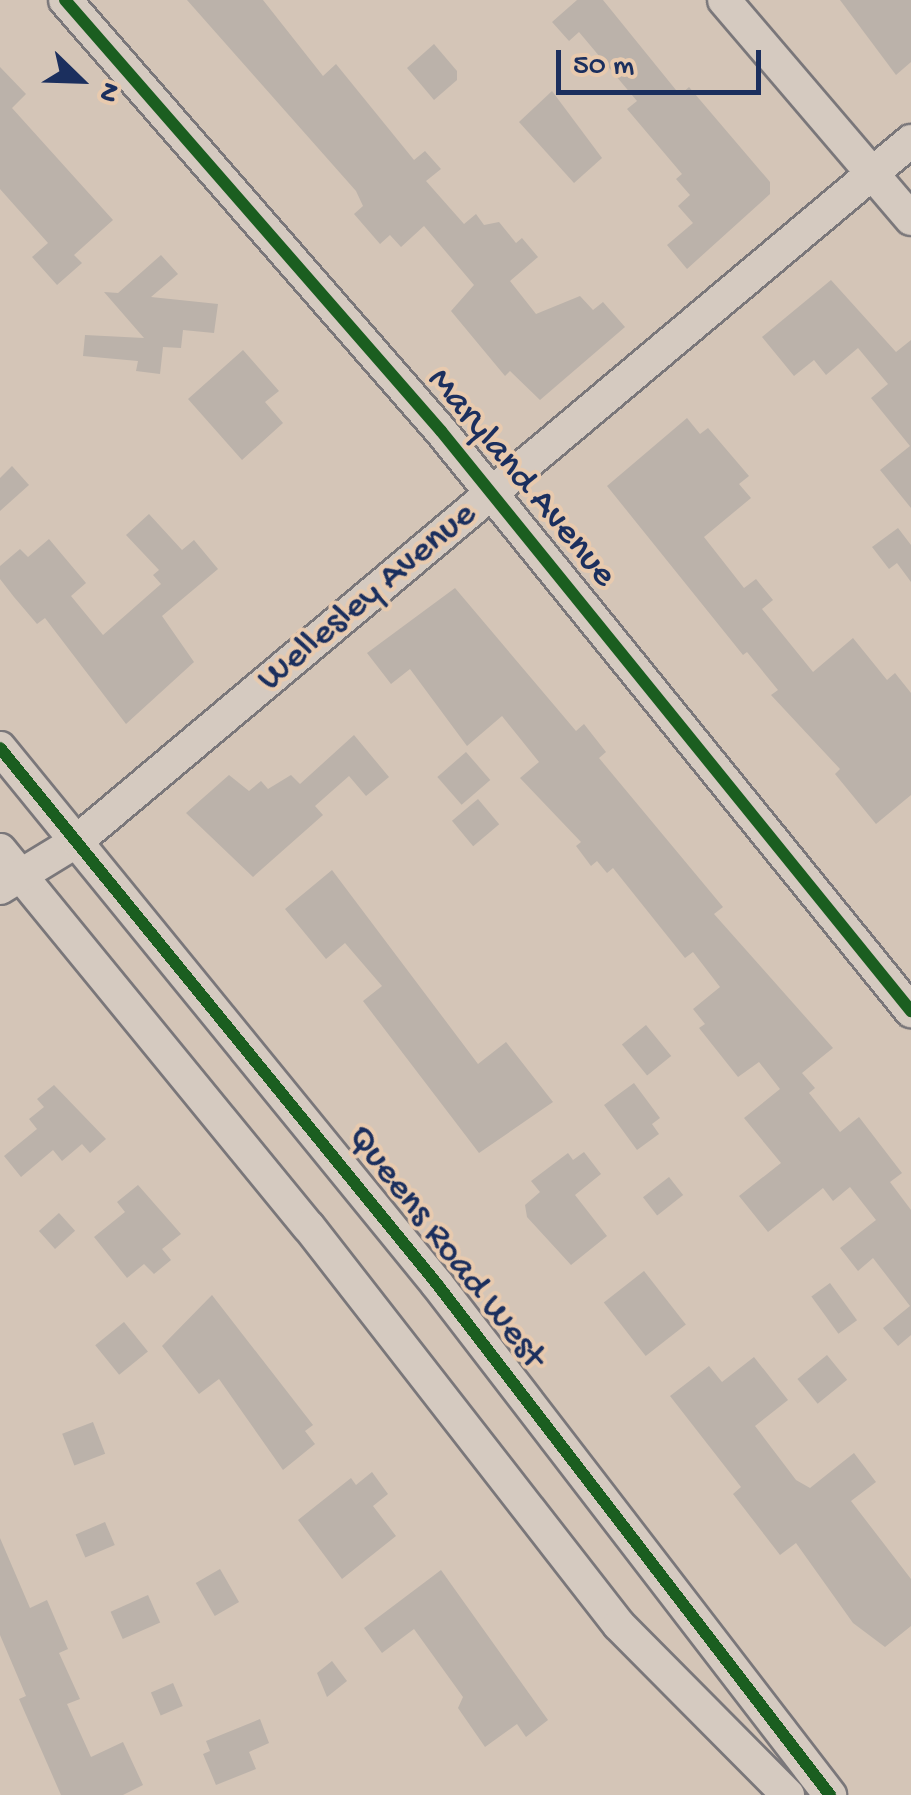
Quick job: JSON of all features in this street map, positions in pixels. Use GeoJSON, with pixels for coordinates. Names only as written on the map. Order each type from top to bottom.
{"type":"FeatureCollection","features":[{"type":"Feature","properties":{"kind":"street","name":"Maryland Avenue"},"geometry":{"type":"LineString","coordinates":[[65,0],[493,494],[911,1012]]}},
{"type":"Feature","properties":{"kind":"street"},"geometry":{"type":"LineString","coordinates":[[724,0],[911,218]]}},
{"type":"Feature","properties":{"kind":"street","name":"Wellesley Avenue"},"geometry":{"type":"LineString","coordinates":[[12,883],[78,842],[911,141]]}},
{"type":"Feature","properties":{"kind":"street","name":"Queens Road West"},"geometry":{"type":"LineString","coordinates":[[0,748],[437,1284],[830,1795]]}},
{"type":"Feature","properties":{"kind":"street"},"geometry":{"type":"LineString","coordinates":[[0,850],[12,883],[309,1227],[619,1625],[788,1795]]}},
{"type":"Feature","properties":{"kind":"building"},"geometry":{"type":"Polygon","coordinates":[[[187,0],[263,0],[323,76],[336,64],[414,160],[425,151],[441,169],[426,181],[464,224],[476,214],[484,225],[499,222],[516,243],[522,238],[538,257],[510,281],[536,314],[580,296],[593,310],[603,302],[625,327],[540,400],[510,371],[505,376],[451,311],[474,285],[424,226],[401,247],[390,235],[380,244],[354,214],[363,206],[356,191],[187,0]]]}},
{"type":"Feature","properties":{"kind":"building"},"geometry":{"type":"Polygon","coordinates":[[[577,0],[603,0],[680,95],[689,87],[770,182],[770,194],[687,269],[667,245],[693,223],[678,206],[690,195],[676,179],[682,174],[627,109],[637,101],[579,32],[569,41],[552,22],[577,0]]]}},
{"type":"Feature","properties":{"kind":"building"},"geometry":{"type":"Polygon","coordinates":[[[840,0],[911,0],[911,62],[896,75],[840,0]]]}},
{"type":"Feature","properties":{"kind":"building"},"geometry":{"type":"Polygon","coordinates":[[[434,44],[457,71],[457,80],[434,100],[407,68],[434,44]]]}},
{"type":"Feature","properties":{"kind":"building"},"geometry":{"type":"Polygon","coordinates":[[[0,67],[26,94],[12,108],[113,220],[74,255],[82,263],[57,285],[32,257],[48,243],[0,189],[0,67]]]}},
{"type":"Feature","properties":{"kind":"building"},"geometry":{"type":"Polygon","coordinates":[[[552,91],[602,158],[574,183],[519,122],[552,91]]]}},
{"type":"Feature","properties":{"kind":"building"},"geometry":{"type":"Polygon","coordinates":[[[161,255],[178,274],[151,297],[218,304],[214,333],[183,330],[181,348],[163,347],[160,374],[136,371],[138,361],[83,356],[85,335],[144,338],[104,292],[118,293],[161,255]]]}},
{"type":"Feature","properties":{"kind":"building"},"geometry":{"type":"Polygon","coordinates":[[[831,280],[896,352],[911,340],[911,508],[880,470],[910,446],[871,398],[888,384],[858,348],[826,375],[814,360],[794,376],[762,337],[831,280]]]}},
{"type":"Feature","properties":{"kind":"building"},"geometry":{"type":"Polygon","coordinates":[[[243,350],[279,391],[265,402],[283,423],[242,460],[188,399],[243,350]]]}},
{"type":"Feature","properties":{"kind":"building"},"geometry":{"type":"Polygon","coordinates":[[[687,418],[700,434],[708,428],[749,476],[739,484],[751,498],[704,537],[744,588],[756,579],[773,600],[762,609],[813,672],[853,638],[887,680],[895,673],[911,693],[911,795],[876,824],[835,774],[840,769],[771,695],[778,690],[747,652],[743,655],[607,486],[687,418]]]}},
{"type":"Feature","properties":{"kind":"building"},"geometry":{"type":"Polygon","coordinates":[[[12,466],[29,485],[0,511],[0,478],[12,466]]]}},
{"type":"Feature","properties":{"kind":"building"},"geometry":{"type":"Polygon","coordinates":[[[149,514],[182,550],[194,540],[218,569],[162,616],[194,662],[126,724],[45,618],[37,624],[14,597],[0,579],[0,566],[20,549],[28,557],[49,539],[86,583],[71,596],[103,635],[161,584],[153,575],[159,570],[126,535],[149,514]]]}},
{"type":"Feature","properties":{"kind":"building"},"geometry":{"type":"Polygon","coordinates":[[[898,528],[911,545],[911,582],[897,563],[889,569],[872,547],[898,528]]]}},
{"type":"Feature","properties":{"kind":"building"},"geometry":{"type":"Polygon","coordinates":[[[455,588],[576,731],[584,724],[606,752],[599,758],[723,907],[714,914],[833,1048],[802,1073],[815,1088],[809,1093],[840,1132],[859,1117],[902,1173],[890,1182],[911,1210],[911,1335],[898,1346],[883,1328],[910,1306],[873,1258],[858,1271],[840,1248],[876,1220],[850,1187],[833,1201],[823,1188],[768,1232],[739,1196],[781,1163],[744,1118],[780,1089],[759,1062],[738,1077],[699,1028],[705,1024],[693,1009],[720,987],[693,952],[685,958],[613,868],[607,873],[597,861],[591,866],[576,846],[581,842],[520,778],[539,762],[502,716],[467,746],[410,669],[391,684],[367,653],[455,588]]]}},
{"type":"Feature","properties":{"kind":"building"},"geometry":{"type":"Polygon","coordinates":[[[354,735],[389,777],[366,796],[349,776],[315,806],[323,815],[253,877],[186,813],[229,775],[249,791],[261,781],[268,789],[291,775],[300,784],[354,735]]]}},
{"type":"Feature","properties":{"kind":"building"},"geometry":{"type":"Polygon","coordinates":[[[466,752],[490,780],[462,805],[437,777],[466,752]]]}},
{"type":"Feature","properties":{"kind":"building"},"geometry":{"type":"Polygon","coordinates":[[[478,799],[499,824],[473,846],[452,821],[478,799]]]}},
{"type":"Feature","properties":{"kind":"building"},"geometry":{"type":"Polygon","coordinates":[[[332,870],[478,1064],[506,1042],[553,1102],[479,1153],[363,1001],[382,986],[345,943],[326,959],[285,909],[332,870]]]}},
{"type":"Feature","properties":{"kind":"building"},"geometry":{"type":"Polygon","coordinates":[[[646,1025],[671,1056],[647,1076],[622,1045],[646,1025]]]}},
{"type":"Feature","properties":{"kind":"building"},"geometry":{"type":"Polygon","coordinates":[[[634,1083],[660,1118],[652,1124],[659,1134],[637,1150],[604,1105],[634,1083]]]}},
{"type":"Feature","properties":{"kind":"building"},"geometry":{"type":"Polygon","coordinates":[[[54,1085],[106,1139],[90,1153],[82,1144],[62,1161],[53,1150],[21,1177],[4,1156],[37,1129],[29,1119],[44,1107],[37,1099],[54,1085]]]}},
{"type":"Feature","properties":{"kind":"building"},"geometry":{"type":"Polygon","coordinates":[[[584,1152],[601,1174],[575,1195],[607,1236],[571,1265],[527,1217],[525,1205],[540,1192],[531,1181],[568,1153],[573,1160],[584,1152]]]}},
{"type":"Feature","properties":{"kind":"building"},"geometry":{"type":"Polygon","coordinates":[[[669,1177],[683,1195],[657,1215],[643,1197],[669,1177]]]}},
{"type":"Feature","properties":{"kind":"building"},"geometry":{"type":"Polygon","coordinates":[[[138,1185],[181,1234],[162,1249],[171,1260],[154,1274],[144,1264],[127,1278],[94,1237],[125,1212],[117,1202],[138,1185]]]}},
{"type":"Feature","properties":{"kind":"building"},"geometry":{"type":"Polygon","coordinates":[[[59,1213],[75,1231],[55,1249],[39,1231],[59,1213]]]}},
{"type":"Feature","properties":{"kind":"building"},"geometry":{"type":"Polygon","coordinates":[[[644,1271],[686,1325],[646,1356],[604,1302],[644,1271]]]}},
{"type":"Feature","properties":{"kind":"building"},"geometry":{"type":"Polygon","coordinates":[[[830,1283],[857,1320],[838,1334],[811,1297],[830,1283]]]}},
{"type":"Feature","properties":{"kind":"building"},"geometry":{"type":"Polygon","coordinates":[[[212,1295],[313,1425],[305,1431],[315,1444],[283,1470],[219,1379],[199,1394],[162,1346],[212,1295]]]}},
{"type":"Feature","properties":{"kind":"building"},"geometry":{"type":"Polygon","coordinates":[[[124,1322],[148,1352],[119,1375],[95,1345],[124,1322]]]}},
{"type":"Feature","properties":{"kind":"building"},"geometry":{"type":"Polygon","coordinates":[[[827,1355],[847,1380],[818,1404],[797,1379],[827,1355]]]}},
{"type":"Feature","properties":{"kind":"building"},"geometry":{"type":"Polygon","coordinates":[[[754,1357],[788,1400],[755,1426],[796,1480],[810,1488],[854,1453],[876,1482],[851,1501],[911,1579],[911,1626],[885,1647],[853,1623],[796,1543],[780,1555],[733,1494],[741,1487],[670,1396],[709,1366],[722,1382],[754,1357]]]}},
{"type":"Feature","properties":{"kind":"building"},"geometry":{"type":"Polygon","coordinates":[[[93,1422],[105,1454],[74,1466],[62,1434],[93,1422]]]}},
{"type":"Feature","properties":{"kind":"building"},"geometry":{"type":"Polygon","coordinates":[[[372,1472],[388,1494],[373,1506],[396,1536],[342,1579],[298,1520],[351,1478],[356,1485],[372,1472]]]}},
{"type":"Feature","properties":{"kind":"building"},"geometry":{"type":"Polygon","coordinates":[[[105,1522],[115,1545],[85,1558],[76,1535],[105,1522]]]}},
{"type":"Feature","properties":{"kind":"building"},"geometry":{"type":"Polygon","coordinates":[[[0,1538],[30,1608],[47,1600],[68,1649],[59,1653],[80,1699],[67,1704],[91,1757],[123,1742],[143,1785],[123,1795],[61,1795],[19,1699],[26,1696],[0,1635],[0,1538]]]}},
{"type":"Feature","properties":{"kind":"building"},"geometry":{"type":"Polygon","coordinates":[[[220,1569],[239,1602],[215,1616],[196,1583],[220,1569]]]}},
{"type":"Feature","properties":{"kind":"building"},"geometry":{"type":"Polygon","coordinates":[[[441,1570],[548,1720],[526,1737],[517,1724],[485,1747],[458,1708],[463,1697],[414,1629],[382,1653],[364,1628],[441,1570]]]}},
{"type":"Feature","properties":{"kind":"building"},"geometry":{"type":"Polygon","coordinates":[[[148,1595],[160,1622],[123,1639],[111,1612],[148,1595]]]}},
{"type":"Feature","properties":{"kind":"building"},"geometry":{"type":"Polygon","coordinates":[[[332,1661],[347,1681],[327,1697],[317,1673],[332,1661]]]}},
{"type":"Feature","properties":{"kind":"building"},"geometry":{"type":"Polygon","coordinates":[[[173,1683],[183,1706],[161,1715],[151,1692],[173,1683]]]}},
{"type":"Feature","properties":{"kind":"building"},"geometry":{"type":"Polygon","coordinates":[[[260,1719],[269,1743],[249,1752],[256,1769],[216,1785],[203,1754],[210,1751],[206,1741],[260,1719]]]}},
{"type":"Feature","properties":{"kind":"cycle path"},"geometry":{"type":"LineString","coordinates":[[65,0],[441,431],[911,1011]]}},
{"type":"Feature","properties":{"kind":"cycle path"},"geometry":{"type":"LineString","coordinates":[[0,748],[437,1284],[830,1795]]}}]}
